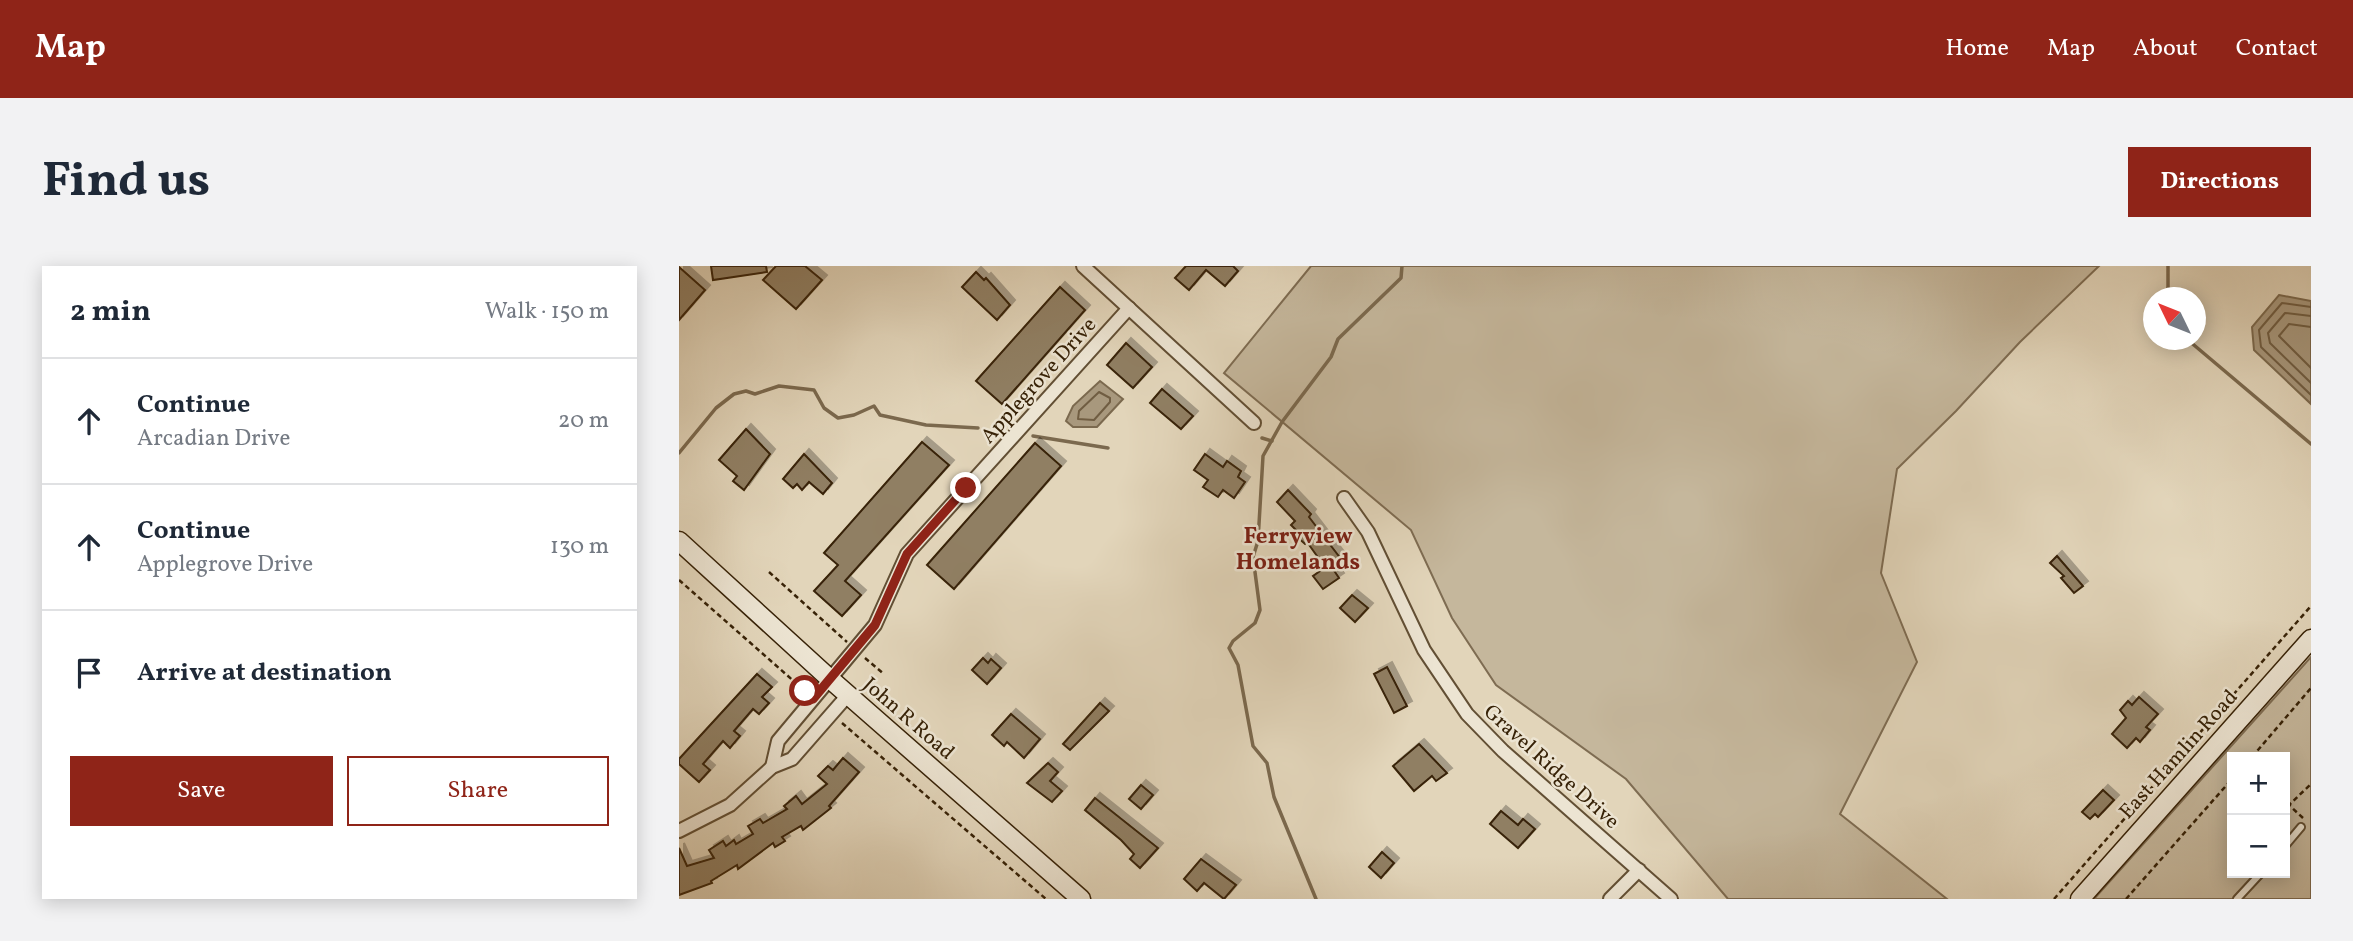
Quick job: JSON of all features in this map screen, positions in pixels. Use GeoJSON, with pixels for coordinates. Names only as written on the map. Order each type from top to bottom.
{"type":"FeatureCollection","features":[{"type":"Feature","properties":{"kind":"main road","name":"John R Road"},"geometry":{"type":"LineString","coordinates":[[679,541],[830,679],[1079,898]]}},
{"type":"Feature","properties":{"kind":"main road","name":"East Hamlin Road"},"geometry":{"type":"LineString","coordinates":[[2080,899],[2311,639]]}},
{"type":"Feature","properties":{"kind":"street"},"geometry":{"type":"LineString","coordinates":[[1083,266],[1254,424]]}},
{"type":"Feature","properties":{"kind":"street","name":"Applegrove Drive"},"geometry":{"type":"LineString","coordinates":[[772,767],[778,741],[857,650],[875,625],[907,554],[1129,307]]}},
{"type":"Feature","properties":{"kind":"street","name":"Gravel Ridge Drive"},"geometry":{"type":"LineString","coordinates":[[1344,498],[1368,532],[1424,650],[1467,713],[1503,751],[1671,899]]}},
{"type":"Feature","properties":{"kind":"street"},"geometry":{"type":"LineString","coordinates":[[679,831],[730,805],[772,767],[792,759],[848,695]]}},
{"type":"Feature","properties":{"kind":"street"},"geometry":{"type":"LineString","coordinates":[[1610,899],[1639,870]]}},
{"type":"Feature","properties":{"kind":"lane"},"geometry":{"type":"LineString","coordinates":[[2290,840],[2303,824]]}},
{"type":"Feature","properties":{"kind":"lane"},"geometry":{"type":"LineString","coordinates":[[2237,899],[2256,878]]}},
{"type":"Feature","properties":{"kind":"path"},"geometry":{"type":"LineString","coordinates":[[769,572],[884,674]]}},
{"type":"Feature","properties":{"kind":"path"},"geometry":{"type":"LineString","coordinates":[[679,580],[813,699]]}},
{"type":"Feature","properties":{"kind":"path"},"geometry":{"type":"LineString","coordinates":[[2054,899],[2311,606]]}},
{"type":"Feature","properties":{"kind":"path"},"geometry":{"type":"LineString","coordinates":[[2256,752],[2311,688]]}},
{"type":"Feature","properties":{"kind":"path"},"geometry":{"type":"LineString","coordinates":[[831,714],[1046,899]]}},
{"type":"Feature","properties":{"kind":"path"},"geometry":{"type":"LineString","coordinates":[[2303,824],[2289,805],[2311,784]]}},
{"type":"Feature","properties":{"kind":"path"},"geometry":{"type":"LineString","coordinates":[[2126,899],[2227,785]]}},
{"type":"Feature","properties":{"kind":"shaded area"},"geometry":{"type":"Polygon","coordinates":[[[1311,266],[2099,266],[2020,342],[1897,469],[1881,573],[1917,662],[1840,814],[1947,899],[1728,899],[1626,779],[1496,685],[1452,618],[1411,530],[1224,373],[1311,266]]]}},
{"type":"Feature","properties":{"kind":"shaded area"},"geometry":{"type":"Polygon","coordinates":[[[2311,657],[2311,899],[2094,899],[2311,657]]]}},
{"type":"Feature","properties":{"kind":"water"},"geometry":{"type":"Polygon","coordinates":[[[2279,295],[2311,301],[2311,404],[2254,350],[2252,327],[2279,295]]]}},
{"type":"Feature","properties":{"kind":"water"},"geometry":{"type":"Polygon","coordinates":[[[1100,381],[1123,399],[1097,427],[1073,427],[1066,421],[1073,406],[1100,381]]]}},
{"type":"Feature","properties":{"kind":"building"},"geometry":{"type":"Polygon","coordinates":[[[711,266],[766,266],[767,272],[713,280],[711,266]]]}},
{"type":"Feature","properties":{"kind":"building"},"geometry":{"type":"Polygon","coordinates":[[[776,266],[805,266],[822,280],[796,309],[763,280],[776,266]]]}},
{"type":"Feature","properties":{"kind":"building"},"geometry":{"type":"Polygon","coordinates":[[[1186,266],[1233,266],[1238,271],[1225,286],[1206,270],[1189,290],[1175,278],[1186,266]]]}},
{"type":"Feature","properties":{"kind":"building"},"geometry":{"type":"Polygon","coordinates":[[[679,267],[705,290],[679,320],[679,267]]]}},
{"type":"Feature","properties":{"kind":"building"},"geometry":{"type":"Polygon","coordinates":[[[976,272],[984,280],[986,278],[1010,305],[997,320],[962,287],[976,272]]]}},
{"type":"Feature","properties":{"kind":"building"},"geometry":{"type":"Polygon","coordinates":[[[1060,287],[1085,310],[1002,404],[976,381],[1060,287]]]}},
{"type":"Feature","properties":{"kind":"building"},"geometry":{"type":"Polygon","coordinates":[[[1126,343],[1152,367],[1133,388],[1107,365],[1126,343]]]}},
{"type":"Feature","properties":{"kind":"building"},"geometry":{"type":"Polygon","coordinates":[[[1162,389],[1193,416],[1181,429],[1150,403],[1162,389]]]}},
{"type":"Feature","properties":{"kind":"building"},"geometry":{"type":"Polygon","coordinates":[[[746,429],[770,454],[744,490],[733,481],[737,476],[719,460],[746,429]]]}},
{"type":"Feature","properties":{"kind":"building"},"geometry":{"type":"Polygon","coordinates":[[[922,442],[949,465],[845,581],[861,595],[842,616],[814,591],[838,565],[824,553],[922,442]]]}},
{"type":"Feature","properties":{"kind":"building"},"geometry":{"type":"Polygon","coordinates":[[[1035,443],[1061,466],[954,589],[927,565],[1035,443]]]}},
{"type":"Feature","properties":{"kind":"building"},"geometry":{"type":"Polygon","coordinates":[[[804,454],[832,483],[823,494],[809,482],[802,490],[797,484],[793,488],[783,479],[804,454]]]}},
{"type":"Feature","properties":{"kind":"building"},"geometry":{"type":"Polygon","coordinates":[[[1205,454],[1223,467],[1227,461],[1241,471],[1238,477],[1245,482],[1234,498],[1223,490],[1218,497],[1203,487],[1208,480],[1194,470],[1205,454]]]}},
{"type":"Feature","properties":{"kind":"building"},"geometry":{"type":"Polygon","coordinates":[[[1288,490],[1311,514],[1309,517],[1341,559],[1331,566],[1339,578],[1323,589],[1313,576],[1320,571],[1317,567],[1322,563],[1307,542],[1305,544],[1296,536],[1299,533],[1291,525],[1295,521],[1277,502],[1288,490]]]}},
{"type":"Feature","properties":{"kind":"building"},"geometry":{"type":"Polygon","coordinates":[[[2057,556],[2083,586],[2074,593],[2061,578],[2064,576],[2050,563],[2057,556]]]}},
{"type":"Feature","properties":{"kind":"building"},"geometry":{"type":"Polygon","coordinates":[[[1352,595],[1368,608],[1355,622],[1340,608],[1352,595]]]}},
{"type":"Feature","properties":{"kind":"building"},"geometry":{"type":"Polygon","coordinates":[[[983,658],[988,663],[991,659],[1001,668],[987,684],[972,670],[983,658]]]}},
{"type":"Feature","properties":{"kind":"building"},"geometry":{"type":"Polygon","coordinates":[[[1387,667],[1407,706],[1394,713],[1374,674],[1387,667]]]}},
{"type":"Feature","properties":{"kind":"building"},"geometry":{"type":"Polygon","coordinates":[[[757,674],[772,687],[762,697],[769,703],[759,714],[753,709],[734,731],[740,736],[730,748],[723,741],[703,764],[710,770],[699,782],[679,764],[679,759],[757,674]]]}},
{"type":"Feature","properties":{"kind":"building"},"geometry":{"type":"Polygon","coordinates":[[[2139,697],[2158,714],[2146,727],[2150,730],[2140,742],[2136,738],[2127,748],[2112,734],[2126,718],[2120,710],[2128,701],[2132,705],[2139,697]]]}},
{"type":"Feature","properties":{"kind":"building"},"geometry":{"type":"Polygon","coordinates":[[[1100,703],[1109,711],[1070,750],[1063,744],[1100,703]]]}},
{"type":"Feature","properties":{"kind":"building"},"geometry":{"type":"Polygon","coordinates":[[[1011,714],[1040,739],[1024,758],[1007,742],[1004,746],[992,735],[1011,714]]]}},
{"type":"Feature","properties":{"kind":"building"},"geometry":{"type":"Polygon","coordinates":[[[1419,744],[1447,773],[1436,781],[1432,776],[1414,791],[1393,766],[1419,744]]]}},
{"type":"Feature","properties":{"kind":"building"},"geometry":{"type":"Polygon","coordinates":[[[843,758],[859,772],[829,806],[831,808],[803,830],[801,826],[782,837],[785,841],[775,847],[773,843],[738,869],[737,865],[711,881],[712,883],[679,895],[679,848],[687,866],[714,858],[709,850],[723,841],[726,846],[734,840],[736,844],[753,834],[748,826],[760,819],[763,823],[787,809],[784,806],[796,796],[802,804],[827,784],[818,776],[828,766],[833,770],[843,758]]]}},
{"type":"Feature","properties":{"kind":"building"},"geometry":{"type":"Polygon","coordinates":[[[1048,763],[1058,772],[1050,781],[1062,791],[1052,802],[1027,783],[1048,763]]]}},
{"type":"Feature","properties":{"kind":"building"},"geometry":{"type":"Polygon","coordinates":[[[1141,785],[1153,795],[1141,809],[1129,799],[1141,785]]]}},
{"type":"Feature","properties":{"kind":"building"},"geometry":{"type":"Polygon","coordinates":[[[2103,790],[2114,800],[2098,817],[2095,814],[2090,819],[2082,812],[2103,790]]]}},
{"type":"Feature","properties":{"kind":"building"},"geometry":{"type":"Polygon","coordinates":[[[1095,798],[1158,848],[1140,868],[1130,859],[1134,854],[1121,840],[1085,810],[1095,798]]]}},
{"type":"Feature","properties":{"kind":"building"},"geometry":{"type":"Polygon","coordinates":[[[1501,811],[1518,825],[1523,819],[1535,829],[1518,848],[1490,824],[1501,811]]]}},
{"type":"Feature","properties":{"kind":"building"},"geometry":{"type":"Polygon","coordinates":[[[1382,852],[1394,863],[1381,878],[1369,867],[1382,852]]]}},
{"type":"Feature","properties":{"kind":"building"},"geometry":{"type":"Polygon","coordinates":[[[1201,859],[1236,885],[1224,899],[1204,883],[1197,891],[1184,879],[1201,859]]]}},
{"type":"Feature","properties":{"kind":"waterway"},"geometry":{"type":"LineString","coordinates":[[1316,899],[1274,797],[1267,763],[1253,746],[1238,665],[1229,648],[1233,641],[1255,623],[1260,610],[1253,557],[1258,541],[1263,456],[1282,422],[1331,357],[1338,339],[1401,278],[1402,266]]}},
{"type":"Feature","properties":{"kind":"waterway"},"geometry":{"type":"LineString","coordinates":[[2168,266],[2168,287]]}},
{"type":"Feature","properties":{"kind":"waterway"},"geometry":{"type":"LineString","coordinates":[[2200,350],[2311,444]]}},
{"type":"Feature","properties":{"kind":"waterway"},"geometry":{"type":"LineString","coordinates":[[679,453],[716,408],[734,394],[746,391],[755,394],[779,386],[814,390],[824,408],[838,418],[854,415],[874,406],[880,415],[926,425],[978,428]]}},
{"type":"Feature","properties":{"kind":"waterway"},"geometry":{"type":"LineString","coordinates":[[1033,436],[1108,448]]}},
{"type":"Feature","properties":{"kind":"waterway"},"geometry":{"type":"LineString","coordinates":[[1262,438],[1272,441]]}},
{"type":"Feature","properties":{"kind":"district","name":"Ferryview Homelands"},"geometry":{"type":"Point","coordinates":[1298,548]}},
{"type":"Feature","properties":{"kind":"route"},"geometry":{"type":"LineString","coordinates":[[805,691],[813,699],[861,646],[875,625],[886,603],[894,577],[907,554],[966,488]]}}]}
